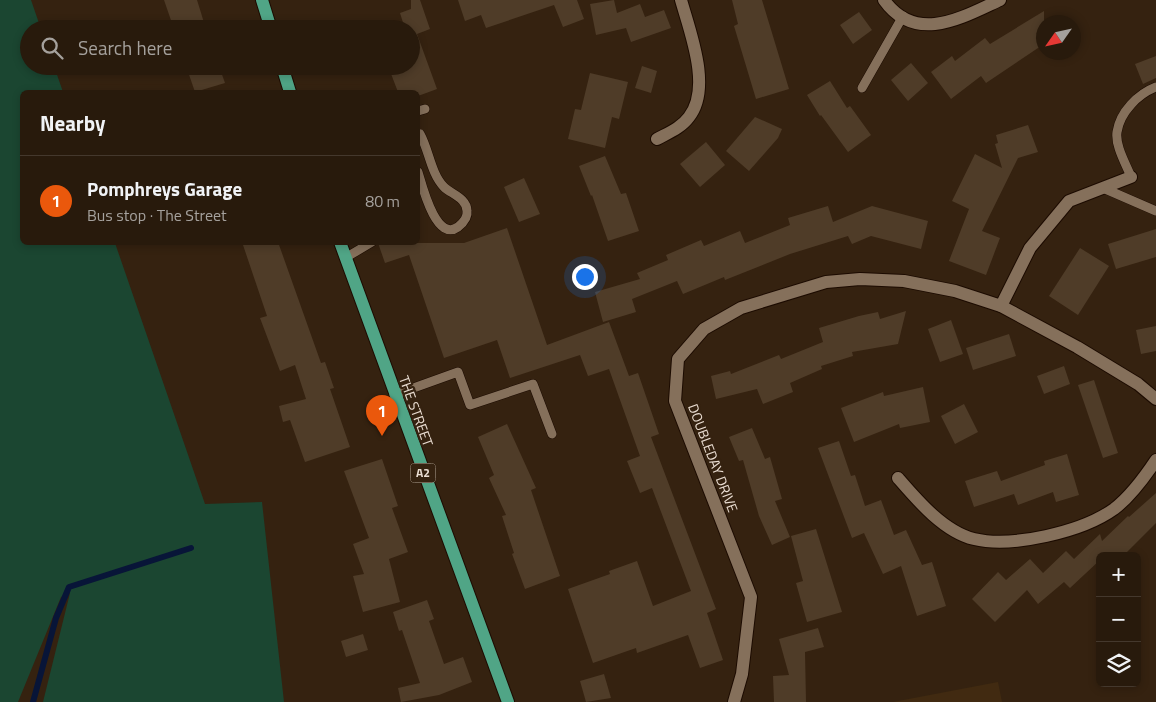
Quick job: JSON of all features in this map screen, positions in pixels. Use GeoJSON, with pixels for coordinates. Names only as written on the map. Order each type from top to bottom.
{"type":"FeatureCollection","features":[{"type":"Feature","properties":{"kind":"main road"},"geometry":{"type":"LineString","coordinates":[[262,0],[268,20]]}},
{"type":"Feature","properties":{"kind":"main road"},"geometry":{"type":"LineString","coordinates":[[285,75],[289,90]]}},
{"type":"Feature","properties":{"kind":"main road","name":"THE STREET"},"geometry":{"type":"LineString","coordinates":[[341,245],[394,395],[508,702]]}},
{"type":"Feature","properties":{"kind":"street"},"geometry":{"type":"LineString","coordinates":[[657,139],[676,130],[689,117],[699,97],[700,74],[681,0]]}},
{"type":"Feature","properties":{"kind":"street"},"geometry":{"type":"LineString","coordinates":[[884,0],[903,16],[933,26],[956,21],[1000,0]]}},
{"type":"Feature","properties":{"kind":"street"},"geometry":{"type":"LineString","coordinates":[[1001,306],[1030,248],[1069,201],[1131,176]]}},
{"type":"Feature","properties":{"kind":"street","name":"DOUBLEDAY DRIVE"},"geometry":{"type":"LineString","coordinates":[[734,702],[742,674],[751,597],[675,401],[678,359],[704,329],[741,308],[826,282],[860,279],[904,281],[955,291],[1001,306],[1077,347],[1138,384],[1156,399]]}},
{"type":"Feature","properties":{"kind":"street"},"geometry":{"type":"LineString","coordinates":[[898,478],[938,520],[974,539],[1015,541],[1071,530],[1113,509],[1140,484],[1156,460]]}},
{"type":"Feature","properties":{"kind":"lane"},"geometry":{"type":"LineString","coordinates":[[862,88],[903,16]]}},
{"type":"Feature","properties":{"kind":"lane"},"geometry":{"type":"LineString","coordinates":[[1131,176],[1118,142],[1117,131],[1131,102],[1156,87]]}},
{"type":"Feature","properties":{"kind":"lane"},"geometry":{"type":"LineString","coordinates":[[420,134],[439,181],[444,188],[465,204],[468,212],[463,222],[455,229],[446,229],[438,224],[420,177]]}},
{"type":"Feature","properties":{"kind":"lane"},"geometry":{"type":"LineString","coordinates":[[1103,188],[1156,210]]}},
{"type":"Feature","properties":{"kind":"lane"},"geometry":{"type":"LineString","coordinates":[[345,258],[367,245]]}},
{"type":"Feature","properties":{"kind":"lane"},"geometry":{"type":"LineString","coordinates":[[394,395],[458,372],[470,405],[533,384],[552,434]]}},
{"type":"Feature","properties":{"kind":"shaded area"},"geometry":{"type":"Polygon","coordinates":[[[998,682],[1002,702],[893,702],[998,682]]]}},
{"type":"Feature","properties":{"kind":"green space"},"geometry":{"type":"Polygon","coordinates":[[[0,0],[31,0],[38,20],[20,20],[20,75],[57,75],[62,90],[20,90],[20,245],[116,245],[205,504],[262,502],[284,702],[43,702],[70,593],[61,597],[18,702],[0,702],[0,0]]]}},
{"type":"Feature","properties":{"kind":"building"},"geometry":{"type":"Polygon","coordinates":[[[164,0],[197,0],[203,20],[171,20],[164,0]]]}},
{"type":"Feature","properties":{"kind":"building"},"geometry":{"type":"Polygon","coordinates":[[[411,0],[420,0],[430,29],[420,33],[420,20],[402,20],[400,13],[411,9],[411,0]]]}},
{"type":"Feature","properties":{"kind":"building"},"geometry":{"type":"Polygon","coordinates":[[[458,0],[577,0],[584,19],[563,27],[554,5],[486,28],[481,15],[465,21],[458,0]]]}},
{"type":"Feature","properties":{"kind":"building"},"geometry":{"type":"Polygon","coordinates":[[[614,0],[617,13],[640,4],[645,17],[664,10],[671,28],[631,42],[626,28],[596,35],[590,4],[614,0]]]}},
{"type":"Feature","properties":{"kind":"building"},"geometry":{"type":"Polygon","coordinates":[[[732,0],[762,0],[789,89],[756,99],[734,26],[738,24],[732,0]]]}},
{"type":"Feature","properties":{"kind":"building"},"geometry":{"type":"Polygon","coordinates":[[[859,12],[872,30],[853,44],[840,25],[859,12]]]}},
{"type":"Feature","properties":{"kind":"building"},"geometry":{"type":"Polygon","coordinates":[[[1036,16],[1036,49],[986,83],[981,76],[951,99],[931,72],[952,56],[955,61],[985,38],[990,44],[1036,16]]]}},
{"type":"Feature","properties":{"kind":"building"},"geometry":{"type":"Polygon","coordinates":[[[420,42],[437,89],[420,95],[420,90],[397,90],[391,75],[420,75],[420,42]]]}},
{"type":"Feature","properties":{"kind":"building"},"geometry":{"type":"Polygon","coordinates":[[[1156,56],[1156,78],[1143,84],[1135,64],[1156,56]]]}},
{"type":"Feature","properties":{"kind":"building"},"geometry":{"type":"Polygon","coordinates":[[[911,63],[928,83],[908,101],[891,80],[911,63]]]}},
{"type":"Feature","properties":{"kind":"building"},"geometry":{"type":"Polygon","coordinates":[[[642,66],[657,71],[651,93],[635,88],[642,66]]]}},
{"type":"Feature","properties":{"kind":"building"},"geometry":{"type":"Polygon","coordinates":[[[590,73],[628,82],[619,119],[612,117],[605,148],[568,139],[575,109],[581,110],[590,73]]]}},
{"type":"Feature","properties":{"kind":"building"},"geometry":{"type":"Polygon","coordinates":[[[189,75],[222,75],[225,83],[202,90],[194,90],[189,75]]]}},
{"type":"Feature","properties":{"kind":"building"},"geometry":{"type":"Polygon","coordinates":[[[830,81],[847,108],[850,106],[871,135],[848,152],[820,116],[807,95],[830,81]]]}},
{"type":"Feature","properties":{"kind":"building"},"geometry":{"type":"Polygon","coordinates":[[[755,117],[782,129],[778,138],[749,171],[726,151],[755,117]]]}},
{"type":"Feature","properties":{"kind":"building"},"geometry":{"type":"Polygon","coordinates":[[[1028,125],[1038,152],[1018,158],[982,231],[1000,238],[986,275],[949,261],[969,209],[952,201],[975,154],[1002,168],[995,144],[998,143],[996,135],[1028,125]]]}},
{"type":"Feature","properties":{"kind":"building"},"geometry":{"type":"Polygon","coordinates":[[[706,142],[725,165],[700,187],[680,164],[706,142]]]}},
{"type":"Feature","properties":{"kind":"building"},"geometry":{"type":"Polygon","coordinates":[[[605,156],[621,194],[626,193],[639,231],[608,241],[592,195],[579,166],[605,156]]]}},
{"type":"Feature","properties":{"kind":"building"},"geometry":{"type":"Polygon","coordinates":[[[524,178],[540,214],[519,222],[504,187],[524,178]]]}},
{"type":"Feature","properties":{"kind":"building"},"geometry":{"type":"Polygon","coordinates":[[[828,206],[833,222],[872,206],[928,221],[921,249],[871,236],[852,244],[848,236],[790,254],[725,280],[724,277],[683,294],[677,281],[632,299],[636,312],[603,322],[595,292],[640,279],[637,273],[668,260],[666,255],[701,240],[704,246],[740,231],[745,243],[790,225],[788,218],[828,206]]]}},
{"type":"Feature","properties":{"kind":"building"},"geometry":{"type":"Polygon","coordinates":[[[507,228],[547,345],[609,322],[629,376],[638,373],[659,434],[651,437],[716,609],[707,613],[723,660],[700,668],[688,635],[637,653],[636,648],[593,663],[568,589],[610,574],[609,571],[637,561],[653,606],[691,591],[652,488],[640,493],[627,461],[640,456],[609,369],[588,376],[580,355],[510,378],[497,340],[444,358],[409,255],[385,263],[379,245],[464,243],[507,228]]]}},
{"type":"Feature","properties":{"kind":"building"},"geometry":{"type":"Polygon","coordinates":[[[1156,229],[1156,257],[1116,269],[1108,244],[1156,229]]]}},
{"type":"Feature","properties":{"kind":"building"},"geometry":{"type":"Polygon","coordinates":[[[243,245],[279,245],[321,363],[325,362],[334,388],[330,389],[350,447],[305,462],[290,420],[283,422],[279,406],[306,399],[295,365],[280,371],[260,318],[267,316],[243,245]]]}},
{"type":"Feature","properties":{"kind":"building"},"geometry":{"type":"Polygon","coordinates":[[[1080,248],[1109,266],[1078,315],[1049,296],[1080,248]]]}},
{"type":"Feature","properties":{"kind":"building"},"geometry":{"type":"Polygon","coordinates":[[[906,311],[898,344],[852,352],[853,356],[821,366],[822,369],[790,383],[793,392],[763,404],[757,389],[716,399],[711,376],[730,371],[731,374],[779,355],[781,359],[823,342],[819,328],[878,312],[880,319],[906,311]]]}},
{"type":"Feature","properties":{"kind":"building"},"geometry":{"type":"Polygon","coordinates":[[[951,320],[963,354],[940,362],[928,329],[951,320]]]}},
{"type":"Feature","properties":{"kind":"building"},"geometry":{"type":"Polygon","coordinates":[[[1156,326],[1156,351],[1141,354],[1136,330],[1156,326]]]}},
{"type":"Feature","properties":{"kind":"building"},"geometry":{"type":"Polygon","coordinates":[[[1009,334],[1016,356],[973,370],[966,348],[1009,334]]]}},
{"type":"Feature","properties":{"kind":"building"},"geometry":{"type":"Polygon","coordinates":[[[1064,366],[1070,384],[1044,394],[1037,376],[1064,366]]]}},
{"type":"Feature","properties":{"kind":"building"},"geometry":{"type":"Polygon","coordinates":[[[1094,380],[1118,453],[1103,458],[1078,385],[1094,380]]]}},
{"type":"Feature","properties":{"kind":"building"},"geometry":{"type":"Polygon","coordinates":[[[923,387],[930,422],[900,428],[899,424],[854,442],[841,408],[883,392],[884,396],[923,387]]]}},
{"type":"Feature","properties":{"kind":"building"},"geometry":{"type":"Polygon","coordinates":[[[964,404],[978,432],[955,444],[941,416],[964,404]]]}},
{"type":"Feature","properties":{"kind":"building"},"geometry":{"type":"Polygon","coordinates":[[[507,424],[536,488],[531,490],[560,576],[525,589],[512,554],[514,553],[502,516],[506,515],[489,478],[494,475],[478,437],[507,424]]]}},
{"type":"Feature","properties":{"kind":"building"},"geometry":{"type":"Polygon","coordinates":[[[752,428],[765,459],[770,457],[782,499],[775,501],[790,537],[772,545],[759,516],[743,460],[739,461],[729,437],[752,428]]]}},
{"type":"Feature","properties":{"kind":"building"},"geometry":{"type":"Polygon","coordinates":[[[839,441],[851,476],[855,475],[865,506],[881,500],[894,535],[906,530],[922,565],[932,562],[946,606],[917,616],[901,566],[883,574],[864,533],[852,538],[818,448],[839,441]]]}},
{"type":"Feature","properties":{"kind":"building"},"geometry":{"type":"Polygon","coordinates":[[[1067,454],[1079,495],[1056,502],[1053,492],[1018,505],[1014,494],[974,507],[965,481],[997,471],[1001,481],[1045,465],[1044,461],[1067,454]]]}},
{"type":"Feature","properties":{"kind":"building"},"geometry":{"type":"Polygon","coordinates":[[[382,459],[398,506],[392,508],[408,552],[389,559],[400,602],[363,612],[353,576],[364,574],[353,544],[369,538],[344,471],[382,459]]]}},
{"type":"Feature","properties":{"kind":"building"},"geometry":{"type":"Polygon","coordinates":[[[1156,493],[1156,523],[1127,552],[1096,552],[1096,564],[1070,588],[1064,582],[1038,604],[1027,590],[995,622],[972,599],[998,572],[1006,580],[1030,559],[1043,573],[1066,551],[1074,559],[1100,534],[1102,541],[1156,493]]]}},
{"type":"Feature","properties":{"kind":"building"},"geometry":{"type":"Polygon","coordinates":[[[816,529],[842,612],[807,622],[796,583],[803,581],[791,536],[816,529]]]}},
{"type":"Feature","properties":{"kind":"building"},"geometry":{"type":"Polygon","coordinates":[[[427,600],[434,619],[429,621],[444,664],[463,657],[472,682],[439,695],[401,702],[398,688],[420,683],[402,630],[399,631],[393,612],[427,600]]]}},
{"type":"Feature","properties":{"kind":"building"},"geometry":{"type":"Polygon","coordinates":[[[818,628],[824,647],[805,652],[806,702],[774,702],[773,676],[789,675],[779,639],[818,628]]]}},
{"type":"Feature","properties":{"kind":"building"},"geometry":{"type":"Polygon","coordinates":[[[363,634],[368,650],[346,657],[341,641],[363,634]]]}},
{"type":"Feature","properties":{"kind":"building"},"geometry":{"type":"Polygon","coordinates":[[[604,674],[611,698],[586,702],[580,681],[604,674]]]}},
{"type":"Feature","properties":{"kind":"waterway"},"geometry":{"type":"LineString","coordinates":[[33,702],[56,618],[69,587],[191,548]]}},
{"type":"Feature","properties":{"kind":"place","name":"Pomphreys Garage"},"geometry":{"type":"Point","coordinates":[382,436]}}]}
